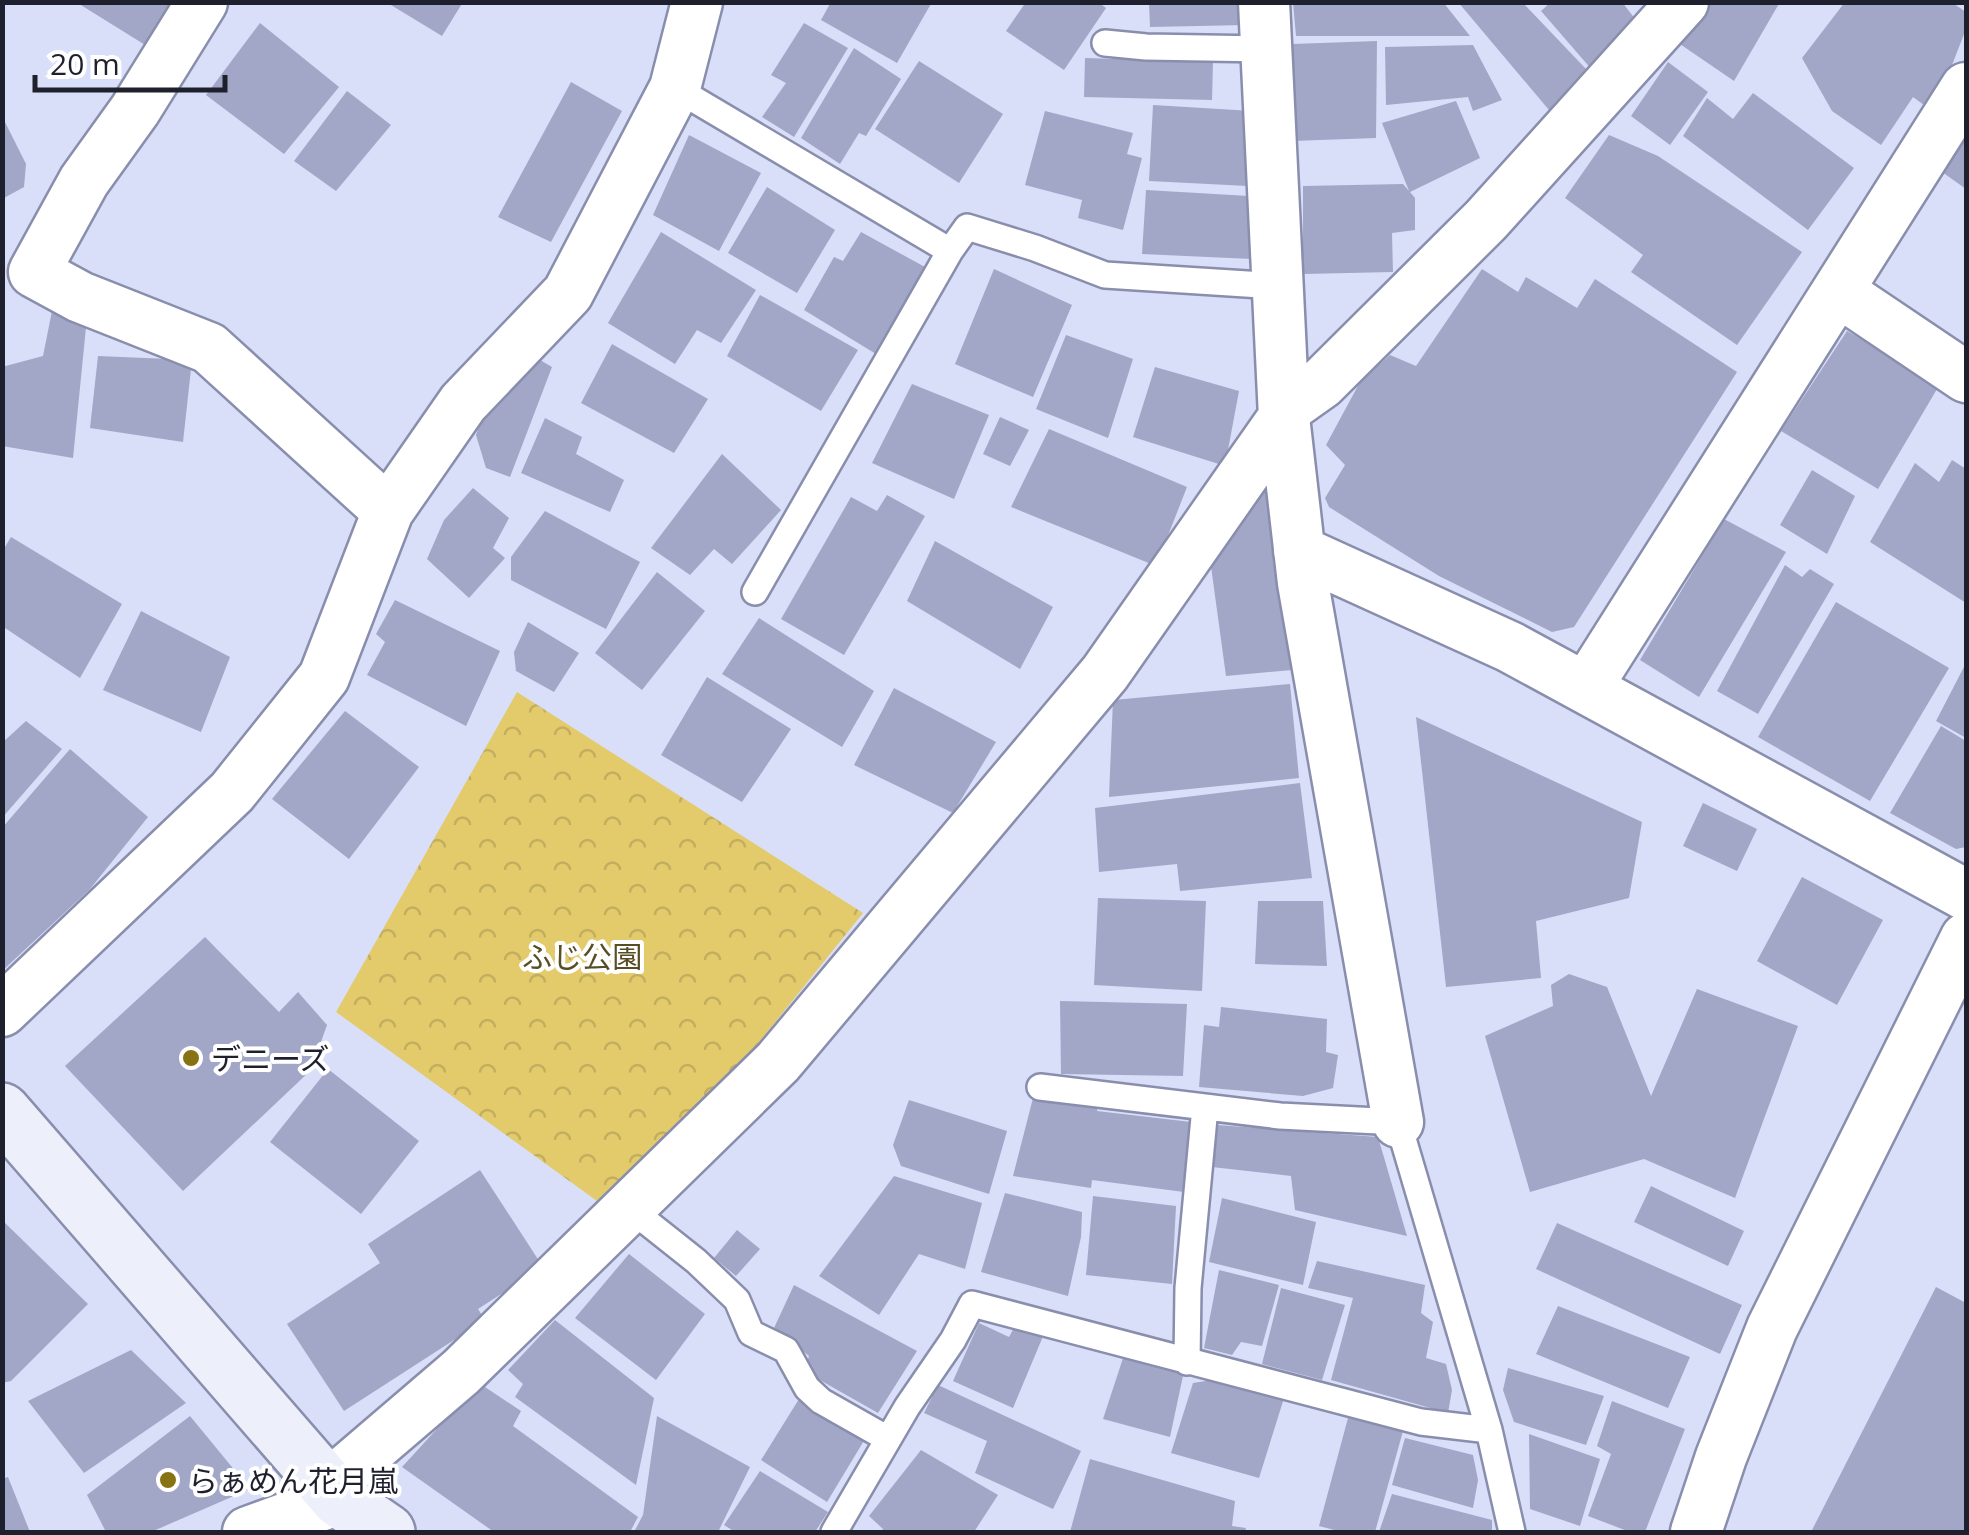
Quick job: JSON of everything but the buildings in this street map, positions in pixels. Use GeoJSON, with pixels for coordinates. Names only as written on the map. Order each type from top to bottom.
{"type":"FeatureCollection","features":[{"type":"Feature","properties":{"kind":"street"},"geometry":{"type":"LineString","coordinates":[[202,2],[135,110],[18,267],[80,298],[209,348],[388,510]]}},
{"type":"Feature","properties":{"kind":"street"},"geometry":{"type":"LineString","coordinates":[[2,1011],[232,792],[324,677],[388,510],[463,404],[568,293],[675,88],[697,2]]}},
{"type":"Feature","properties":{"kind":"street"},"geometry":{"type":"LineString","coordinates":[[248,1532],[334,1492],[778,1062],[1105,673],[1284,414],[1322,383],[1486,220],[1683,2]]}},
{"type":"Feature","properties":{"kind":"street"},"geometry":{"type":"LineString","coordinates":[[1265,26],[1284,414],[1301,567],[1398,1122]]}},
{"type":"Feature","properties":{"kind":"street"},"geometry":{"type":"LineString","coordinates":[[1586,688],[1966,88]]}},
{"type":"Feature","properties":{"kind":"street"},"geometry":{"type":"LineString","coordinates":[[1838,291],[1966,376]]}},
{"type":"Feature","properties":{"kind":"street"},"geometry":{"type":"LineString","coordinates":[[1301,567],[1510,648],[1966,895]]}},
{"type":"Feature","properties":{"kind":"street"},"geometry":{"type":"LineString","coordinates":[[1696,1532],[1772,1328],[1966,938]]}},
{"type":"Feature","properties":{"kind":"street"},"geometry":{"type":"LineString","coordinates":[[2,1112],[334,1492],[388,1532]]}},
{"type":"Feature","properties":{"kind":"lane"},"geometry":{"type":"LineString","coordinates":[[1105,43],[1146,47],[1265,26]]}},
{"type":"Feature","properties":{"kind":"lane"},"geometry":{"type":"LineString","coordinates":[[675,88],[950,251]]}},
{"type":"Feature","properties":{"kind":"lane"},"geometry":{"type":"LineString","coordinates":[[755,592],[950,251],[968,228],[1105,275],[1278,286]]}},
{"type":"Feature","properties":{"kind":"lane"},"geometry":{"type":"LineString","coordinates":[[1040,1086],[1280,1116],[1398,1122],[1489,1430],[1512,1532]]}},
{"type":"Feature","properties":{"kind":"lane"},"geometry":{"type":"LineString","coordinates":[[1187,1362],[1188,1288],[1205,1107]]}},
{"type":"Feature","properties":{"kind":"lane"},"geometry":{"type":"LineString","coordinates":[[628,1208],[696,1260],[737,1300],[751,1333],[786,1350],[806,1388],[888,1439]]}},
{"type":"Feature","properties":{"kind":"lane"},"geometry":{"type":"LineString","coordinates":[[834,1532],[888,1439],[954,1340],[972,1304],[1421,1422],[1489,1430]]}},
{"type":"Feature","properties":{"kind":"green space","name":"ふじ公園"},"geometry":{"type":"Polygon","coordinates":[[[517,692],[863,913],[756,1046],[597,1201],[336,1012],[517,692]]]}},
{"type":"Feature","properties":{"kind":"place","name":"デニーズ"},"geometry":{"type":"Point","coordinates":[191,1058]}},
{"type":"Feature","properties":{"kind":"place","name":"らぁめん花月嵐"},"geometry":{"type":"Point","coordinates":[168,1480]}}]}
